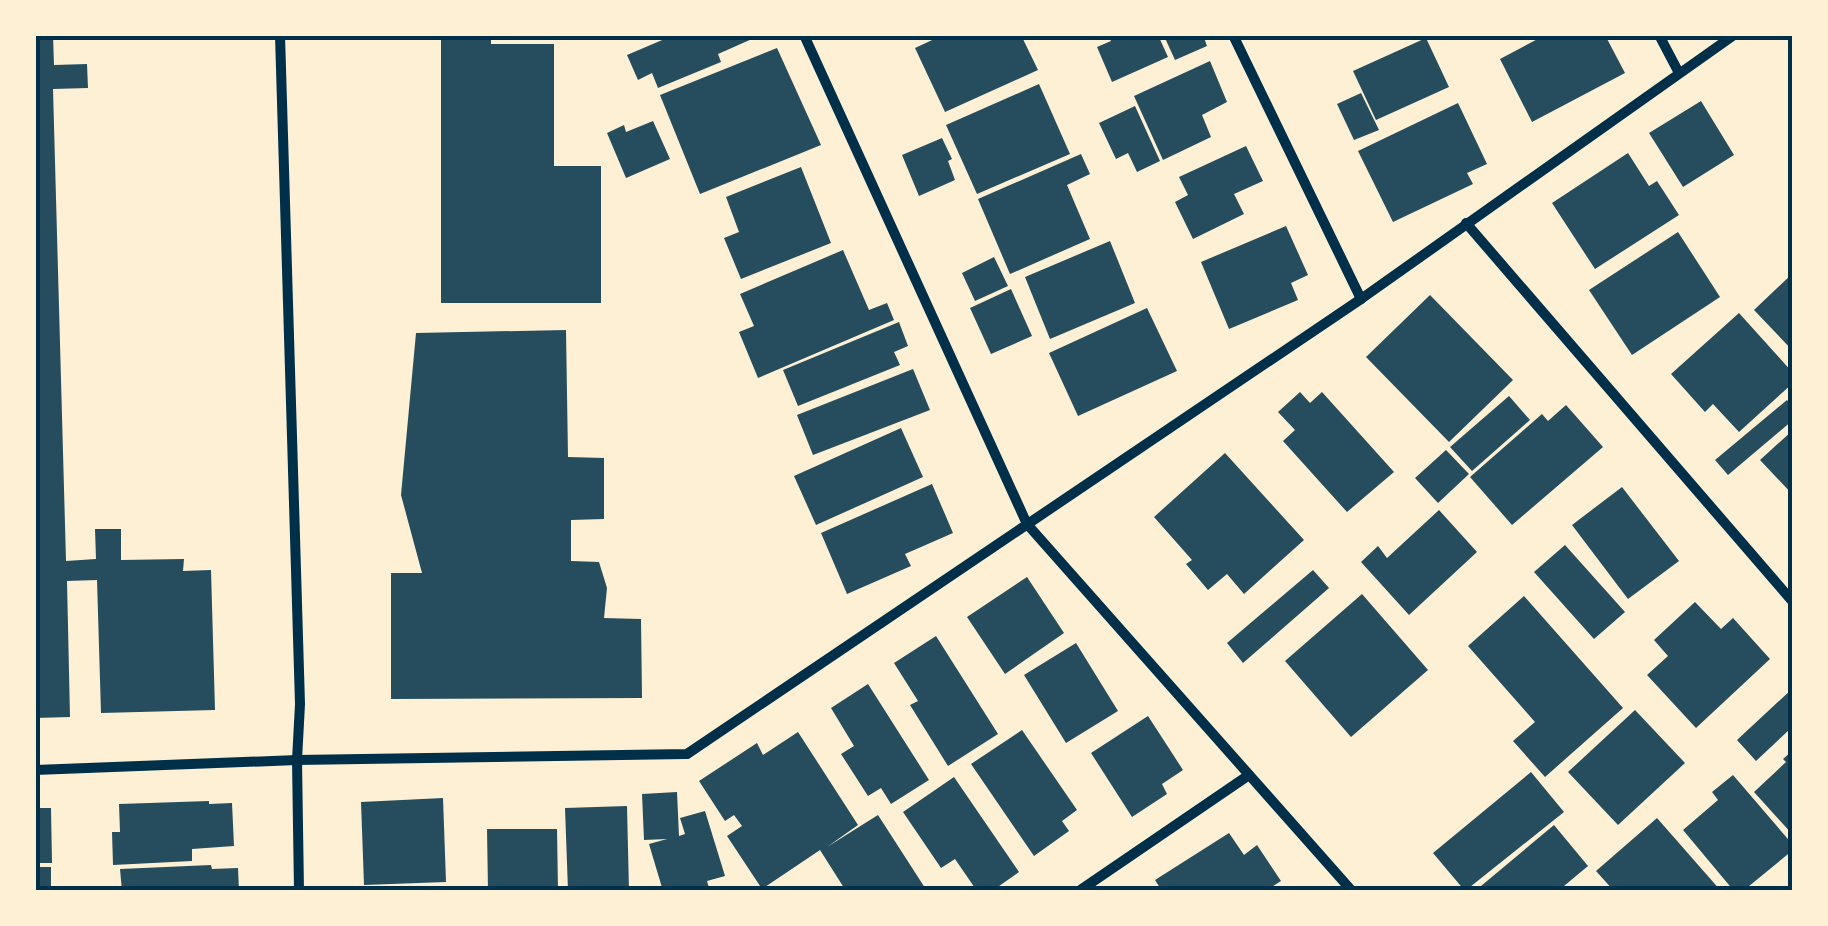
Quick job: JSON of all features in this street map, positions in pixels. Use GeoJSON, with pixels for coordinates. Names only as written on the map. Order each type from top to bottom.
{"type":"FeatureCollection","features":[{"type":"Feature","properties":{"kind":"street"},"geometry":{"type":"LineString","coordinates":[[280,35],[300,704],[299,891]]}},
{"type":"Feature","properties":{"kind":"street"},"geometry":{"type":"LineString","coordinates":[[804,35],[1027,524],[1352,891]]}},
{"type":"Feature","properties":{"kind":"street"},"geometry":{"type":"LineString","coordinates":[[1234,35],[1361,300]]}},
{"type":"Feature","properties":{"kind":"street"},"geometry":{"type":"LineString","coordinates":[[1660,35],[1679,73]]}},
{"type":"Feature","properties":{"kind":"street"},"geometry":{"type":"LineString","coordinates":[[35,770],[297,760],[687,754],[1361,300],[1734,35]]}},
{"type":"Feature","properties":{"kind":"street"},"geometry":{"type":"LineString","coordinates":[[1466,223],[1793,602]]}},
{"type":"Feature","properties":{"kind":"street"},"geometry":{"type":"LineString","coordinates":[[1079,891],[1249,775]]}},
{"type":"Feature","properties":{"kind":"building"},"geometry":{"type":"Polygon","coordinates":[[[35,35],[53,35],[54,65],[87,64],[88,88],[53,89],[66,561],[96,559],[95,529],[121,529],[121,560],[184,559],[183,571],[211,570],[215,710],[101,713],[97,580],[67,581],[70,717],[35,718],[35,35]]]}},
{"type":"Feature","properties":{"kind":"building"},"geometry":{"type":"Polygon","coordinates":[[[441,35],[491,35],[491,44],[554,44],[554,166],[601,166],[601,303],[441,303],[441,35]]]}},
{"type":"Feature","properties":{"kind":"building"},"geometry":{"type":"Polygon","coordinates":[[[674,35],[761,35],[718,54],[721,62],[658,88],[652,73],[638,80],[627,55],[674,35]]]}},
{"type":"Feature","properties":{"kind":"building"},"geometry":{"type":"Polygon","coordinates":[[[943,35],[1021,35],[1038,70],[945,112],[915,48],[943,35]]]}},
{"type":"Feature","properties":{"kind":"building"},"geometry":{"type":"Polygon","coordinates":[[[1108,35],[1158,35],[1168,57],[1112,82],[1097,47],[1111,41],[1108,35]]]}},
{"type":"Feature","properties":{"kind":"building"},"geometry":{"type":"Polygon","coordinates":[[[1203,35],[1207,46],[1175,60],[1165,38],[1203,35]]]}},
{"type":"Feature","properties":{"kind":"building"},"geometry":{"type":"Polygon","coordinates":[[[1545,35],[1605,35],[1625,73],[1532,122],[1500,59],[1545,35]]]}},
{"type":"Feature","properties":{"kind":"building"},"geometry":{"type":"Polygon","coordinates":[[[1426,38],[1449,87],[1376,120],[1353,71],[1426,38]]]}},
{"type":"Feature","properties":{"kind":"building"},"geometry":{"type":"Polygon","coordinates":[[[777,48],[821,145],[700,194],[660,95],[777,48]]]}},
{"type":"Feature","properties":{"kind":"building"},"geometry":{"type":"Polygon","coordinates":[[[1210,61],[1227,102],[1202,115],[1211,137],[1163,160],[1134,96],[1210,61]]]}},
{"type":"Feature","properties":{"kind":"building"},"geometry":{"type":"Polygon","coordinates":[[[1039,84],[1070,154],[977,194],[946,125],[1039,84]]]}},
{"type":"Feature","properties":{"kind":"building"},"geometry":{"type":"Polygon","coordinates":[[[1361,93],[1379,130],[1354,140],[1337,104],[1361,93]]]}},
{"type":"Feature","properties":{"kind":"building"},"geometry":{"type":"Polygon","coordinates":[[[1701,101],[1734,155],[1683,187],[1649,133],[1701,101]]]}},
{"type":"Feature","properties":{"kind":"building"},"geometry":{"type":"Polygon","coordinates":[[[1458,103],[1487,164],[1467,173],[1473,184],[1393,222],[1358,151],[1458,103]]]}},
{"type":"Feature","properties":{"kind":"building"},"geometry":{"type":"Polygon","coordinates":[[[1135,106],[1160,161],[1137,172],[1128,153],[1116,159],[1099,123],[1135,106]]]}},
{"type":"Feature","properties":{"kind":"building"},"geometry":{"type":"Polygon","coordinates":[[[653,121],[670,159],[626,178],[607,133],[624,125],[626,132],[653,121]]]}},
{"type":"Feature","properties":{"kind":"building"},"geometry":{"type":"Polygon","coordinates":[[[942,138],[952,159],[948,161],[955,180],[919,196],[902,155],[942,138]]]}},
{"type":"Feature","properties":{"kind":"building"},"geometry":{"type":"Polygon","coordinates":[[[1246,146],[1263,181],[1234,194],[1244,214],[1193,239],[1175,202],[1188,195],[1179,177],[1246,146]]]}},
{"type":"Feature","properties":{"kind":"building"},"geometry":{"type":"Polygon","coordinates":[[[1628,153],[1649,186],[1657,181],[1679,215],[1595,269],[1552,203],[1628,153]]]}},
{"type":"Feature","properties":{"kind":"building"},"geometry":{"type":"Polygon","coordinates":[[[1081,154],[1090,174],[1067,185],[1090,239],[1010,274],[978,199],[1081,154]]]}},
{"type":"Feature","properties":{"kind":"building"},"geometry":{"type":"Polygon","coordinates":[[[801,167],[831,243],[741,279],[724,238],[739,232],[726,197],[801,167]]]}},
{"type":"Feature","properties":{"kind":"building"},"geometry":{"type":"Polygon","coordinates":[[[1286,226],[1308,275],[1291,283],[1298,300],[1229,329],[1201,262],[1286,226]]]}},
{"type":"Feature","properties":{"kind":"building"},"geometry":{"type":"Polygon","coordinates":[[[1678,232],[1720,297],[1632,355],[1589,290],[1678,232]]]}},
{"type":"Feature","properties":{"kind":"building"},"geometry":{"type":"Polygon","coordinates":[[[1110,241],[1135,303],[1050,339],[1025,277],[1110,241]]]}},
{"type":"Feature","properties":{"kind":"building"},"geometry":{"type":"Polygon","coordinates":[[[843,250],[869,310],[887,303],[894,320],[758,378],[739,332],[754,326],[740,294],[843,250]]]}},
{"type":"Feature","properties":{"kind":"building"},"geometry":{"type":"Polygon","coordinates":[[[994,257],[1008,286],[975,301],[962,273],[994,257]]]}},
{"type":"Feature","properties":{"kind":"building"},"geometry":{"type":"Polygon","coordinates":[[[1793,273],[1793,351],[1754,310],[1793,273]]]}},
{"type":"Feature","properties":{"kind":"building"},"geometry":{"type":"Polygon","coordinates":[[[1011,289],[1032,336],[991,354],[970,308],[1011,289]]]}},
{"type":"Feature","properties":{"kind":"building"},"geometry":{"type":"Polygon","coordinates":[[[1430,295],[1513,380],[1449,442],[1366,357],[1430,295]]]}},
{"type":"Feature","properties":{"kind":"building"},"geometry":{"type":"Polygon","coordinates":[[[1147,308],[1177,371],[1078,416],[1049,353],[1147,308]]]}},
{"type":"Feature","properties":{"kind":"building"},"geometry":{"type":"Polygon","coordinates":[[[1739,313],[1793,373],[1793,383],[1739,432],[1713,404],[1705,412],[1671,374],[1739,313]]]}},
{"type":"Feature","properties":{"kind":"building"},"geometry":{"type":"Polygon","coordinates":[[[899,322],[908,346],[894,352],[900,365],[798,406],[783,370],[899,322]]]}},
{"type":"Feature","properties":{"kind":"building"},"geometry":{"type":"Polygon","coordinates":[[[566,330],[568,457],[604,458],[604,519],[571,520],[571,561],[599,562],[607,588],[604,618],[641,619],[642,698],[391,699],[391,573],[422,573],[401,495],[416,333],[566,330]]]}},
{"type":"Feature","properties":{"kind":"building"},"geometry":{"type":"Polygon","coordinates":[[[913,369],[930,410],[813,455],[797,415],[913,369]]]}},
{"type":"Feature","properties":{"kind":"building"},"geometry":{"type":"Polygon","coordinates":[[[1300,392],[1310,403],[1322,392],[1394,472],[1347,512],[1283,441],[1295,430],[1278,412],[1300,392]]]}},
{"type":"Feature","properties":{"kind":"building"},"geometry":{"type":"Polygon","coordinates":[[[1509,396],[1530,420],[1472,471],[1450,447],[1509,396]]]}},
{"type":"Feature","properties":{"kind":"building"},"geometry":{"type":"Polygon","coordinates":[[[1787,400],[1793,407],[1793,420],[1728,475],[1715,460],[1787,400]]]}},
{"type":"Feature","properties":{"kind":"building"},"geometry":{"type":"Polygon","coordinates":[[[1566,405],[1603,447],[1512,525],[1470,477],[1542,414],[1548,421],[1566,405]]]}},
{"type":"Feature","properties":{"kind":"building"},"geometry":{"type":"Polygon","coordinates":[[[901,428],[923,477],[816,525],[794,476],[901,428]]]}},
{"type":"Feature","properties":{"kind":"building"},"geometry":{"type":"Polygon","coordinates":[[[1793,430],[1793,495],[1760,460],[1793,430]]]}},
{"type":"Feature","properties":{"kind":"building"},"geometry":{"type":"Polygon","coordinates":[[[1446,450],[1469,474],[1438,503],[1415,478],[1446,450]]]}},
{"type":"Feature","properties":{"kind":"building"},"geometry":{"type":"Polygon","coordinates":[[[1225,453],[1304,540],[1244,594],[1227,574],[1208,590],[1186,564],[1192,560],[1154,517],[1225,453]]]}},
{"type":"Feature","properties":{"kind":"building"},"geometry":{"type":"Polygon","coordinates":[[[932,484],[953,533],[905,554],[911,566],[847,594],[821,533],[932,484]]]}},
{"type":"Feature","properties":{"kind":"building"},"geometry":{"type":"Polygon","coordinates":[[[1622,487],[1679,561],[1628,599],[1572,525],[1622,487]]]}},
{"type":"Feature","properties":{"kind":"building"},"geometry":{"type":"Polygon","coordinates":[[[1439,510],[1477,552],[1409,615],[1361,562],[1378,546],[1387,558],[1439,510]]]}},
{"type":"Feature","properties":{"kind":"building"},"geometry":{"type":"Polygon","coordinates":[[[1565,545],[1625,612],[1594,639],[1534,572],[1565,545]]]}},
{"type":"Feature","properties":{"kind":"building"},"geometry":{"type":"Polygon","coordinates":[[[1313,570],[1329,588],[1243,663],[1227,643],[1313,570]]]}},
{"type":"Feature","properties":{"kind":"building"},"geometry":{"type":"Polygon","coordinates":[[[1027,577],[1064,633],[1005,674],[967,617],[1027,577]]]}},
{"type":"Feature","properties":{"kind":"building"},"geometry":{"type":"Polygon","coordinates":[[[1362,594],[1428,670],[1351,737],[1285,661],[1362,594]]]}},
{"type":"Feature","properties":{"kind":"building"},"geometry":{"type":"Polygon","coordinates":[[[1524,596],[1623,708],[1545,777],[1513,741],[1535,722],[1468,646],[1524,596]]]}},
{"type":"Feature","properties":{"kind":"building"},"geometry":{"type":"Polygon","coordinates":[[[1695,602],[1721,629],[1733,618],[1770,659],[1696,728],[1647,675],[1668,656],[1654,640],[1695,602]]]}},
{"type":"Feature","properties":{"kind":"building"},"geometry":{"type":"Polygon","coordinates":[[[936,636],[998,734],[948,766],[910,705],[918,701],[894,663],[936,636]]]}},
{"type":"Feature","properties":{"kind":"building"},"geometry":{"type":"Polygon","coordinates":[[[1076,643],[1118,711],[1066,743],[1024,675],[1076,643]]]}},
{"type":"Feature","properties":{"kind":"building"},"geometry":{"type":"Polygon","coordinates":[[[868,684],[929,780],[891,804],[881,788],[868,796],[841,754],[854,746],[831,708],[868,684]]]}},
{"type":"Feature","properties":{"kind":"building"},"geometry":{"type":"Polygon","coordinates":[[[1793,688],[1793,735],[1789,730],[1756,761],[1737,740],[1793,688]]]}},
{"type":"Feature","properties":{"kind":"building"},"geometry":{"type":"Polygon","coordinates":[[[1635,710],[1685,763],[1618,825],[1568,772],[1635,710]]]}},
{"type":"Feature","properties":{"kind":"building"},"geometry":{"type":"Polygon","coordinates":[[[1148,716],[1183,770],[1162,784],[1167,794],[1132,817],[1091,753],[1148,716]]]}},
{"type":"Feature","properties":{"kind":"building"},"geometry":{"type":"Polygon","coordinates":[[[1022,730],[1077,810],[1062,821],[1069,831],[1034,856],[971,764],[1022,730]]]}},
{"type":"Feature","properties":{"kind":"building"},"geometry":{"type":"Polygon","coordinates":[[[798,732],[858,825],[827,847],[878,815],[927,891],[846,891],[820,850],[762,889],[727,836],[742,826],[734,815],[725,821],[699,781],[757,743],[763,755],[798,732]]]}},
{"type":"Feature","properties":{"kind":"building"},"geometry":{"type":"Polygon","coordinates":[[[1793,750],[1793,835],[1754,792],[1786,762],[1783,759],[1793,750]]]}},
{"type":"Feature","properties":{"kind":"building"},"geometry":{"type":"Polygon","coordinates":[[[1531,772],[1564,812],[1465,891],[1433,853],[1531,772]]]}},
{"type":"Feature","properties":{"kind":"building"},"geometry":{"type":"Polygon","coordinates":[[[1733,775],[1793,845],[1793,850],[1743,891],[1734,891],[1683,830],[1718,800],[1712,792],[1733,775]]]}},
{"type":"Feature","properties":{"kind":"building"},"geometry":{"type":"Polygon","coordinates":[[[954,777],[1019,872],[992,891],[977,891],[955,859],[941,868],[903,812],[954,777]]]}},
{"type":"Feature","properties":{"kind":"building"},"geometry":{"type":"Polygon","coordinates":[[[677,792],[679,836],[685,834],[680,818],[705,811],[725,876],[707,881],[710,891],[663,891],[649,844],[667,839],[644,840],[642,794],[677,792]]]}},
{"type":"Feature","properties":{"kind":"building"},"geometry":{"type":"Polygon","coordinates":[[[443,798],[446,882],[364,885],[361,802],[443,798]]]}},
{"type":"Feature","properties":{"kind":"building"},"geometry":{"type":"Polygon","coordinates":[[[232,803],[234,846],[192,849],[192,861],[113,865],[112,832],[120,832],[119,804],[232,803]]]}},
{"type":"Feature","properties":{"kind":"building"},"geometry":{"type":"Polygon","coordinates":[[[627,806],[629,891],[568,891],[565,808],[627,806]]]}},
{"type":"Feature","properties":{"kind":"building"},"geometry":{"type":"Polygon","coordinates":[[[35,808],[51,808],[52,863],[35,863],[35,808]]]}},
{"type":"Feature","properties":{"kind":"building"},"geometry":{"type":"Polygon","coordinates":[[[1657,818],[1721,891],[1614,891],[1596,871],[1657,818]]]}},
{"type":"Feature","properties":{"kind":"building"},"geometry":{"type":"Polygon","coordinates":[[[1554,825],[1588,866],[1558,891],[1475,891],[1554,825]]]}},
{"type":"Feature","properties":{"kind":"building"},"geometry":{"type":"Polygon","coordinates":[[[487,829],[557,829],[558,891],[488,891],[487,829]]]}},
{"type":"Feature","properties":{"kind":"building"},"geometry":{"type":"Polygon","coordinates":[[[1229,833],[1244,855],[1257,845],[1281,881],[1265,891],[1162,891],[1155,880],[1229,833]]]}},
{"type":"Feature","properties":{"kind":"building"},"geometry":{"type":"Polygon","coordinates":[[[211,865],[212,869],[238,868],[239,891],[122,891],[120,869],[211,865]]]}},
{"type":"Feature","properties":{"kind":"building"},"geometry":{"type":"Polygon","coordinates":[[[35,867],[51,867],[51,891],[35,891],[35,867]]]}}]}
